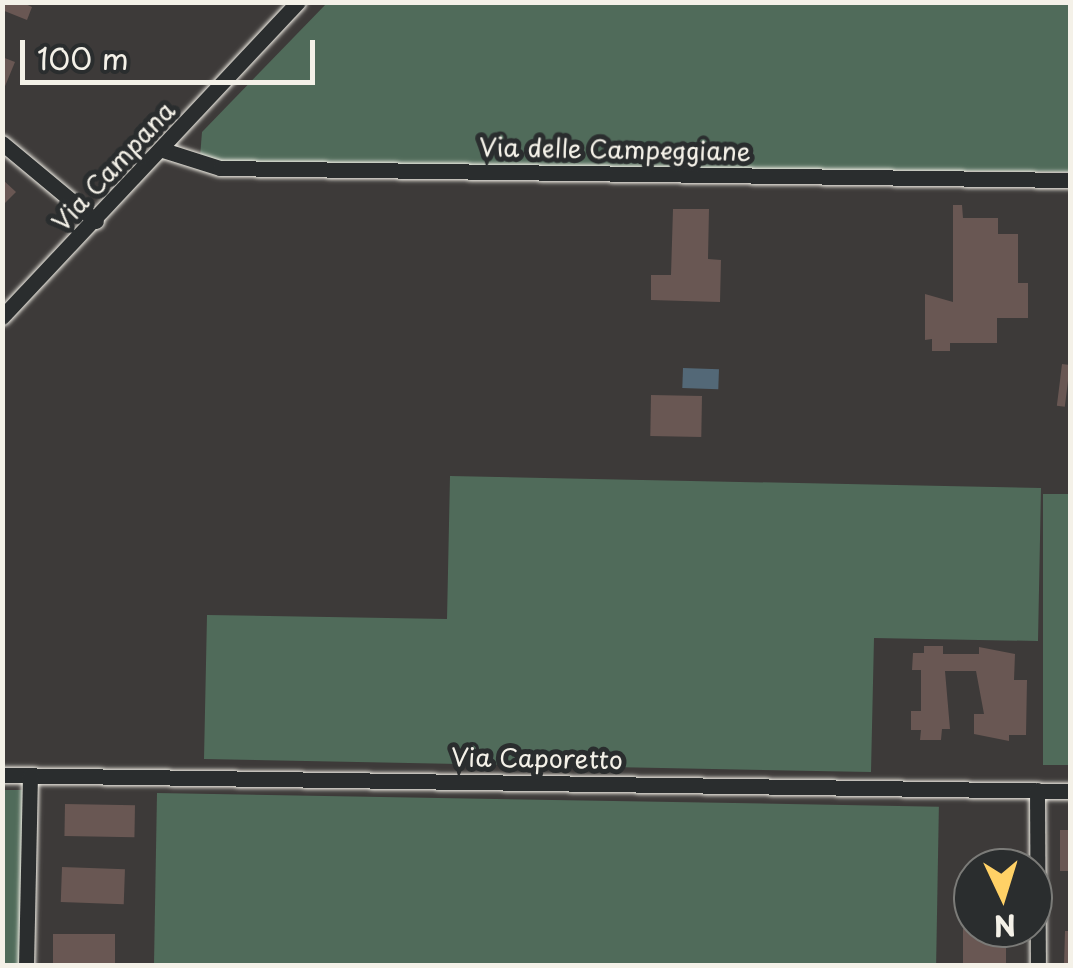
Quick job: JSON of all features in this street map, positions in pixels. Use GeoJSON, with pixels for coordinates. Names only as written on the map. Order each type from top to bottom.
{"type":"FeatureCollection","features":[{"type":"Feature","properties":{"kind":"street","name":"Via Campana"},"geometry":{"type":"LineString","coordinates":[[2,317],[96,222],[298,2]]}},
{"type":"Feature","properties":{"kind":"street"},"geometry":{"type":"LineString","coordinates":[[2,143],[96,222]]}},
{"type":"Feature","properties":{"kind":"street","name":"Via delle Campeggiane"},"geometry":{"type":"LineString","coordinates":[[163,150],[220,168],[1070,180]]}},
{"type":"Feature","properties":{"kind":"street","name":"Via Caporetto"},"geometry":{"type":"LineString","coordinates":[[2,775],[1070,791]]}},
{"type":"Feature","properties":{"kind":"street"},"geometry":{"type":"LineString","coordinates":[[26,966],[30,776]]}},
{"type":"Feature","properties":{"kind":"street"},"geometry":{"type":"LineString","coordinates":[[1037,790],[1038,966]]}},
{"type":"Feature","properties":{"kind":"green space"},"geometry":{"type":"Polygon","coordinates":[[[327,3],[1070,3],[1070,172],[226,165],[200,157],[202,132],[327,3]]]}},
{"type":"Feature","properties":{"kind":"green space"},"geometry":{"type":"Polygon","coordinates":[[[450,476],[1041,488],[1038,641],[874,638],[871,772],[204,759],[207,615],[447,619],[450,476]]]}},
{"type":"Feature","properties":{"kind":"green space"},"geometry":{"type":"Polygon","coordinates":[[[1043,494],[1070,494],[1070,765],[1043,765],[1043,494]]]}},
{"type":"Feature","properties":{"kind":"green space"},"geometry":{"type":"Polygon","coordinates":[[[3,790],[23,790],[20,965],[3,966],[3,790]]]}},
{"type":"Feature","properties":{"kind":"green space"},"geometry":{"type":"Polygon","coordinates":[[[157,793],[939,807],[936,966],[154,965],[157,793]]]}},
{"type":"Feature","properties":{"kind":"water"},"geometry":{"type":"Polygon","coordinates":[[[683,368],[719,369],[718,389],[682,388],[683,368]]]}},
{"type":"Feature","properties":{"kind":"building"},"geometry":{"type":"Polygon","coordinates":[[[2,2],[21,2],[32,7],[27,20],[2,10],[2,2]]]}},
{"type":"Feature","properties":{"kind":"building"},"geometry":{"type":"Polygon","coordinates":[[[2,57],[15,62],[3,91],[2,91],[2,57]]]}},
{"type":"Feature","properties":{"kind":"building"},"geometry":{"type":"Polygon","coordinates":[[[2,179],[16,192],[2,206],[2,179]]]}},
{"type":"Feature","properties":{"kind":"building"},"geometry":{"type":"Polygon","coordinates":[[[953,205],[962,205],[963,218],[998,218],[998,234],[1018,234],[1018,283],[1028,283],[1028,318],[997,318],[997,343],[950,343],[950,351],[932,351],[932,339],[925,340],[925,294],[953,302],[953,205]]]}},
{"type":"Feature","properties":{"kind":"building"},"geometry":{"type":"Polygon","coordinates":[[[673,209],[709,209],[708,259],[721,260],[720,302],[651,300],[651,275],[671,275],[673,209]]]}},
{"type":"Feature","properties":{"kind":"building"},"geometry":{"type":"Polygon","coordinates":[[[1062,364],[1070,365],[1065,407],[1057,406],[1062,364]]]}},
{"type":"Feature","properties":{"kind":"building"},"geometry":{"type":"Polygon","coordinates":[[[651,395],[702,396],[701,437],[650,436],[651,395]]]}},
{"type":"Feature","properties":{"kind":"building"},"geometry":{"type":"Polygon","coordinates":[[[924,646],[943,646],[943,654],[979,654],[979,647],[1015,654],[1014,680],[1027,680],[1026,735],[1009,735],[1009,741],[974,734],[974,714],[984,714],[976,671],[945,671],[950,729],[942,729],[941,740],[920,740],[921,730],[911,730],[911,711],[921,711],[921,670],[912,670],[913,653],[924,653],[924,646]]]}},
{"type":"Feature","properties":{"kind":"building"},"geometry":{"type":"Polygon","coordinates":[[[65,804],[135,805],[134,837],[64,836],[65,804]]]}},
{"type":"Feature","properties":{"kind":"building"},"geometry":{"type":"Polygon","coordinates":[[[1060,830],[1070,830],[1070,871],[1060,871],[1060,830]]]}},
{"type":"Feature","properties":{"kind":"building"},"geometry":{"type":"Polygon","coordinates":[[[62,867],[125,869],[124,904],[61,902],[62,867]]]}},
{"type":"Feature","properties":{"kind":"building"},"geometry":{"type":"Polygon","coordinates":[[[1065,931],[1070,931],[1070,966],[1064,966],[1065,931]]]}},
{"type":"Feature","properties":{"kind":"building"},"geometry":{"type":"Polygon","coordinates":[[[53,934],[115,934],[115,966],[53,966],[53,934]]]}},
{"type":"Feature","properties":{"kind":"building"},"geometry":{"type":"Polygon","coordinates":[[[963,948],[1006,948],[1006,966],[963,966],[963,948]]]}}]}
